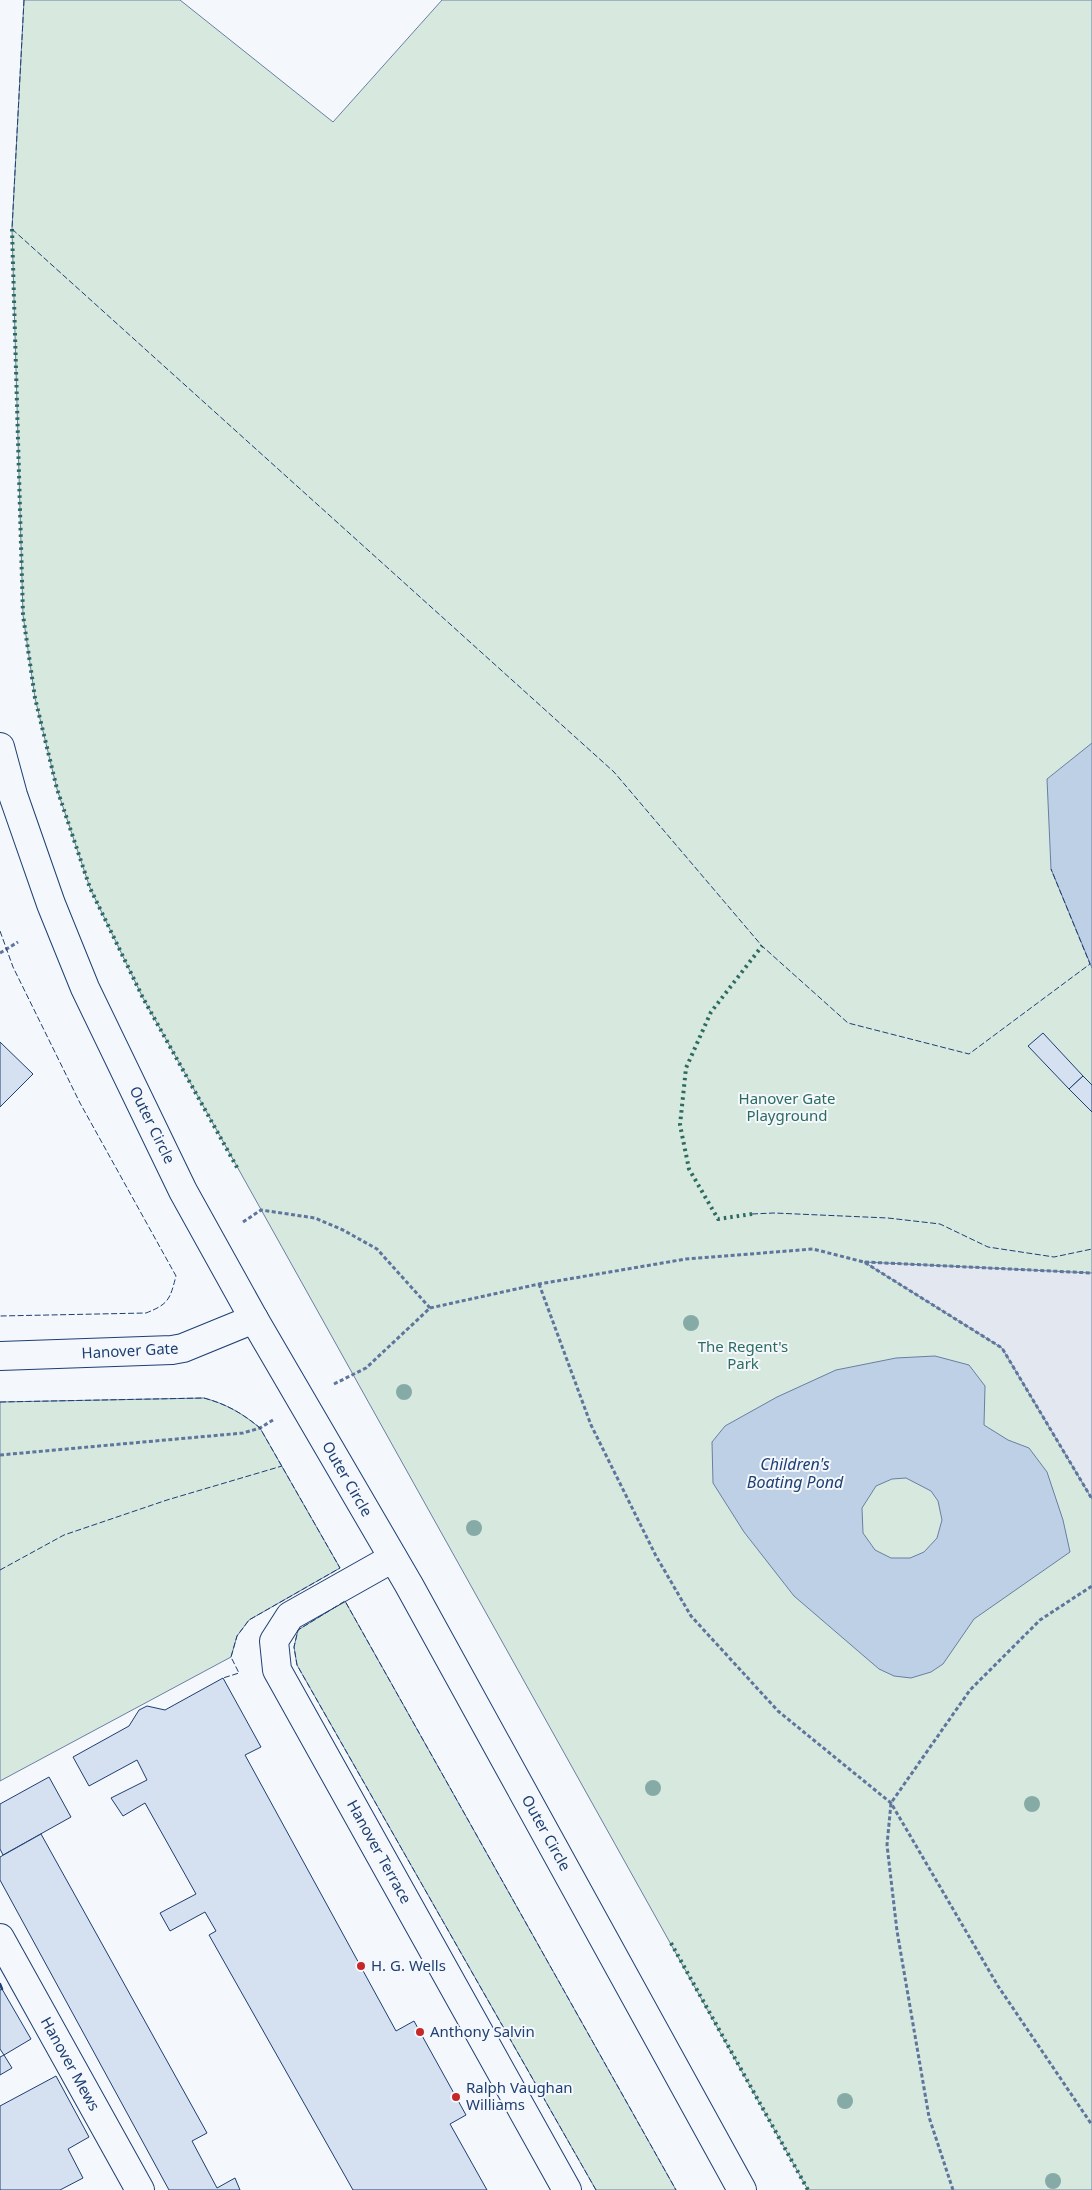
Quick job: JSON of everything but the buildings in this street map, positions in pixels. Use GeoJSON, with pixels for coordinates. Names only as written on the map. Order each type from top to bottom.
{"type":"FeatureCollection","features":[{"type":"Feature","properties":{"kind":"street","name":"Outer Circle"},"geometry":{"type":"LineString","coordinates":[[0,747],[13,795],[51,904],[85,988],[183,1191],[254,1319],[393,1558],[742,2190]]}},
{"type":"Feature","properties":{"kind":"street","name":"Hanover Gate"},"geometry":{"type":"LineString","coordinates":[[0,1356],[172,1350],[183,1348],[254,1319]]}},
{"type":"Feature","properties":{"kind":"street","name":"Hanover Terrace"},"geometry":{"type":"LineString","coordinates":[[393,1558],[290,1616],[274,1641],[278,1670],[567,2190]]}},
{"type":"Feature","properties":{"kind":"street","name":"Hanover Mews"},"geometry":{"type":"LineString","coordinates":[[0,1938],[140,2190]]}},
{"type":"Feature","properties":{"kind":"path"},"geometry":{"type":"LineString","coordinates":[[0,953],[18,942]]}},
{"type":"Feature","properties":{"kind":"path"},"geometry":{"type":"LineString","coordinates":[[243,1222],[261,1210],[315,1218],[343,1230],[377,1249],[430,1308]]}},
{"type":"Feature","properties":{"kind":"path"},"geometry":{"type":"LineString","coordinates":[[334,1384],[366,1368],[430,1308],[539,1284],[686,1259],[813,1249],[864,1262],[1092,1273]]}},
{"type":"Feature","properties":{"kind":"path"},"geometry":{"type":"LineString","coordinates":[[864,1262],[1002,1348],[1092,1499]]}},
{"type":"Feature","properties":{"kind":"path"},"geometry":{"type":"LineString","coordinates":[[539,1284],[590,1425],[656,1556],[691,1616],[778,1711],[891,1803],[998,1986],[1092,2125]]}},
{"type":"Feature","properties":{"kind":"path"},"geometry":{"type":"LineString","coordinates":[[0,1455],[243,1433],[260,1428],[274,1420]]}},
{"type":"Feature","properties":{"kind":"path"},"geometry":{"type":"LineString","coordinates":[[954,2190],[929,2117],[898,1931],[887,1845],[891,1803],[970,1690],[1040,1620],[1092,1586]]}},
{"type":"Feature","properties":{"kind":"green space"},"geometry":{"type":"Polygon","coordinates":[[[24,0],[180,0],[333,122],[442,0],[1092,0],[1092,2190],[808,2190],[143,998],[90,888],[57,789],[35,698],[23,615],[12,229],[24,0]]]}},
{"type":"Feature","properties":{"kind":"green space"},"geometry":{"type":"Polygon","coordinates":[[[204,1398],[234,1410],[260,1428],[340,1568],[249,1620],[237,1636],[231,1657],[0,1781],[0,1402],[204,1398]]]}},
{"type":"Feature","properties":{"kind":"green space"},"geometry":{"type":"Polygon","coordinates":[[[345,1601],[676,2190],[596,2190],[297,1665],[294,1647],[298,1630],[345,1601]]]}},
{"type":"Feature","properties":{"kind":"shaded area"},"geometry":{"type":"Polygon","coordinates":[[[864,1262],[1092,1273],[1092,1499],[1002,1348],[864,1262]]]}},
{"type":"Feature","properties":{"kind":"water"},"geometry":{"type":"Polygon","coordinates":[[[1092,743],[1092,968],[1051,869],[1047,779],[1092,743]]]}},
{"type":"Feature","properties":{"kind":"water","name":"Children's Boating Pond"},"geometry":{"type":"Polygon","coordinates":[[[935,1356],[969,1365],[985,1386],[984,1425],[1008,1440],[1029,1448],[1047,1472],[1063,1520],[1070,1552],[974,1619],[943,1664],[931,1672],[911,1678],[894,1676],[879,1669],[794,1596],[744,1532],[713,1483],[712,1442],[725,1426],[777,1397],[836,1370],[896,1358],[935,1356]],[[906,1478],[892,1479],[876,1486],[862,1508],[863,1533],[875,1550],[891,1558],[910,1558],[924,1552],[937,1538],[942,1520],[938,1501],[931,1491],[906,1478]]]}},
{"type":"Feature","properties":{"kind":"hedge"},"geometry":{"type":"LineString","coordinates":[[12,229],[23,615],[35,698],[57,789],[90,888],[143,998],[239,1171]]}},
{"type":"Feature","properties":{"kind":"hedge"},"geometry":{"type":"LineString","coordinates":[[752,1214],[718,1219],[689,1169],[680,1125],[686,1068],[711,1012],[762,946]]}},
{"type":"Feature","properties":{"kind":"hedge"},"geometry":{"type":"LineString","coordinates":[[671,1943],[808,2190]]}},
{"type":"Feature","properties":{"kind":"fence"},"geometry":{"type":"LineString","coordinates":[[24,0],[12,229],[614,772],[762,946],[848,1023],[969,1054],[1090,964],[1051,869]]}},
{"type":"Feature","properties":{"kind":"fence"},"geometry":{"type":"LineString","coordinates":[[0,931],[13,967],[80,1103],[176,1276],[167,1300],[160,1307],[146,1313],[0,1316]]}},
{"type":"Feature","properties":{"kind":"fence"},"geometry":{"type":"LineString","coordinates":[[752,1214],[774,1213],[888,1218],[940,1224],[988,1247],[1054,1257],[1092,1249]]}},
{"type":"Feature","properties":{"kind":"fence"},"geometry":{"type":"LineString","coordinates":[[0,1402],[204,1398],[234,1410],[260,1428],[340,1568],[249,1620],[237,1636],[231,1657],[239,1673],[223,1678]]}},
{"type":"Feature","properties":{"kind":"fence"},"geometry":{"type":"LineString","coordinates":[[0,1570],[64,1535],[167,1500],[282,1466]]}},
{"type":"Feature","properties":{"kind":"fence"},"geometry":{"type":"LineString","coordinates":[[596,2190],[297,1665],[294,1647],[298,1630],[345,1601],[676,2190]]}},
{"type":"Feature","properties":{"kind":"wall"},"geometry":{"type":"LineString","coordinates":[[0,1984],[2,1989]]}},
{"type":"Feature","properties":{"kind":"place","name":"H. G. Wells"},"geometry":{"type":"Point","coordinates":[361,1966]}},
{"type":"Feature","properties":{"kind":"place","name":"Anthony Salvin"},"geometry":{"type":"Point","coordinates":[420,2032]}},
{"type":"Feature","properties":{"kind":"place","name":"Ralph Vaughan Williams"},"geometry":{"type":"Point","coordinates":[456,2097]}},
{"type":"Feature","properties":{"kind":"park label","name":"Hanover Gate Playground"},"geometry":{"type":"Point","coordinates":[787,1108]}},
{"type":"Feature","properties":{"kind":"park label","name":"The Regent's Park"},"geometry":{"type":"Point","coordinates":[743,1356]}}]}
